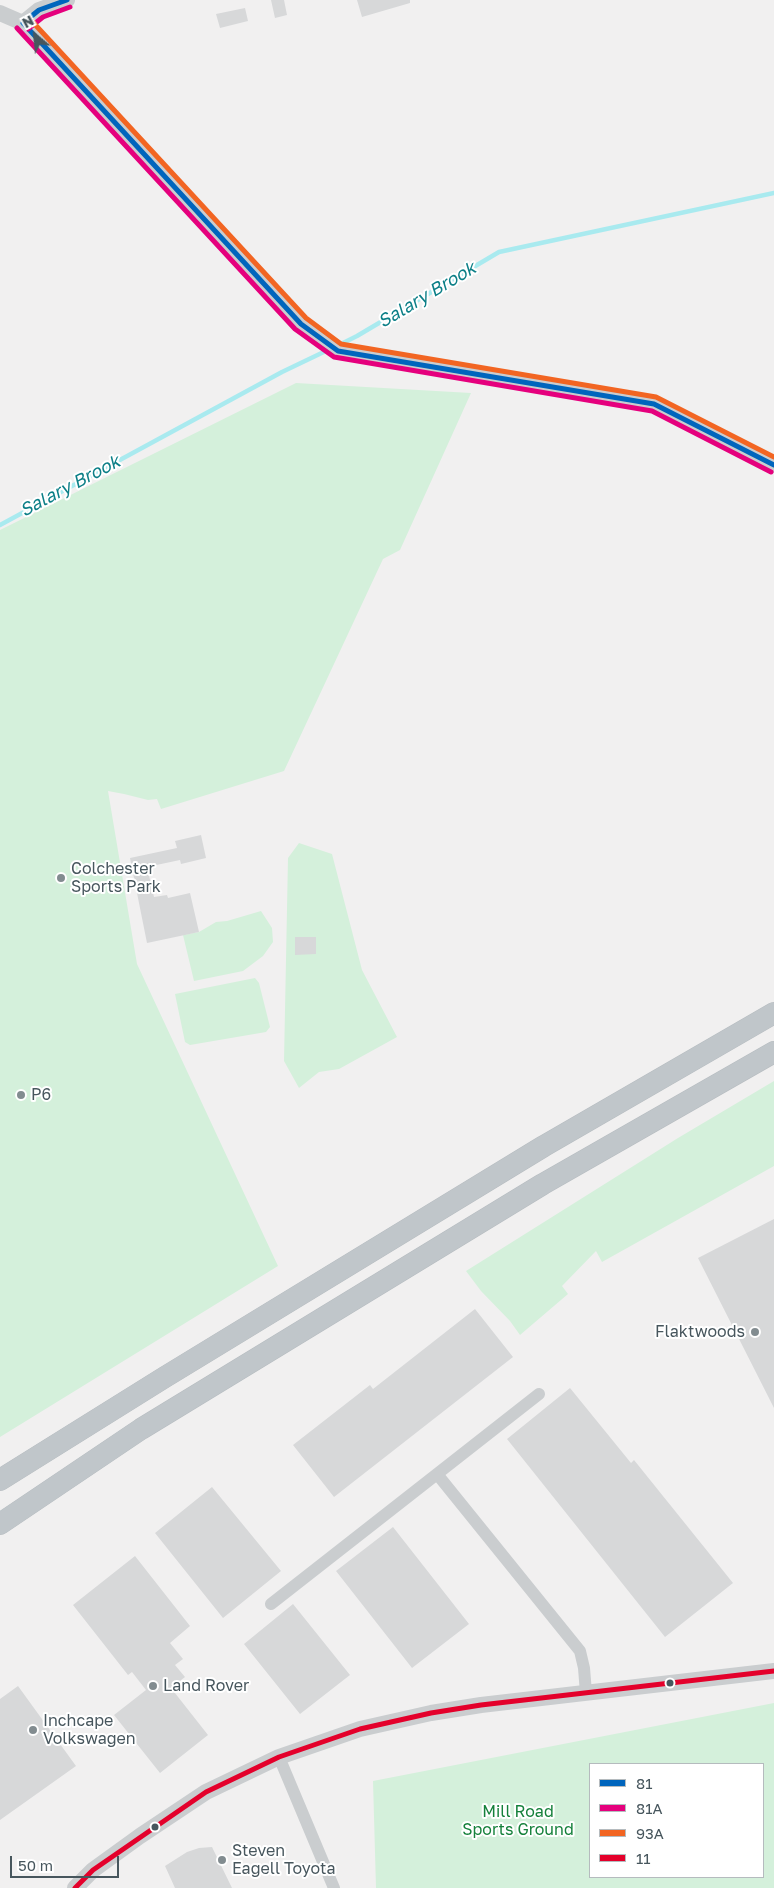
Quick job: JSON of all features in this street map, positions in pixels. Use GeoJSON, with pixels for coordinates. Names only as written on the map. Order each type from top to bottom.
{"type":"FeatureCollection","features":[{"type":"Feature","properties":{"kind":"highway"},"geometry":{"type":"LineString","coordinates":[[0,1480],[544,1146],[774,1013]]}},
{"type":"Feature","properties":{"kind":"highway"},"geometry":{"type":"LineString","coordinates":[[0,1524],[141,1430],[543,1184],[774,1052]]}},
{"type":"Feature","properties":{"kind":"highway"},"geometry":{"type":"LineString","coordinates":[[0,1538],[141,1430]]}},
{"type":"Feature","properties":{"kind":"highway"},"geometry":{"type":"LineString","coordinates":[[0,1486],[54,1448]]}},
{"type":"Feature","properties":{"kind":"street"},"geometry":{"type":"LineString","coordinates":[[23,23],[39,10],[67,0]]}},
{"type":"Feature","properties":{"kind":"street"},"geometry":{"type":"LineString","coordinates":[[0,12],[23,23],[301,324],[338,351],[654,404],[774,464]]}},
{"type":"Feature","properties":{"kind":"street"},"geometry":{"type":"LineString","coordinates":[[271,1604],[539,1394]]}},
{"type":"Feature","properties":{"kind":"street"},"geometry":{"type":"LineString","coordinates":[[437,1474],[580,1651],[584,1668],[586,1693]]}},
{"type":"Feature","properties":{"kind":"street"},"geometry":{"type":"LineString","coordinates":[[75,1888],[94,1870],[176,1811],[206,1792],[279,1757],[360,1729],[481,1705],[774,1671]]}},
{"type":"Feature","properties":{"kind":"street"},"geometry":{"type":"LineString","coordinates":[[279,1757],[334,1888]]}},
{"type":"Feature","properties":{"kind":"green space","name":"Colchester Sports Park"},"geometry":{"type":"Polygon","coordinates":[[[296,383],[471,393],[400,550],[383,559],[284,771],[161,809],[157,799],[148,800],[108,791],[137,964],[278,1266],[0,1437],[0,530],[296,383]]]}},
{"type":"Feature","properties":{"kind":"green space"},"geometry":{"type":"Polygon","coordinates":[[[299,843],[332,854],[362,970],[397,1037],[339,1069],[319,1072],[299,1088],[284,1061],[288,858],[299,843]]]}},
{"type":"Feature","properties":{"kind":"green space"},"geometry":{"type":"Polygon","coordinates":[[[261,911],[272,928],[273,942],[263,956],[243,971],[194,981],[183,935],[199,932],[216,922],[227,921],[261,911]]]}},
{"type":"Feature","properties":{"kind":"green space"},"geometry":{"type":"Polygon","coordinates":[[[255,978],[259,983],[270,1027],[266,1032],[190,1045],[185,1042],[175,994],[255,978]]]}},
{"type":"Feature","properties":{"kind":"green space"},"geometry":{"type":"Polygon","coordinates":[[[774,1081],[774,1166],[602,1262],[596,1251],[562,1286],[568,1294],[520,1335],[466,1271],[678,1138],[774,1081]]]}},
{"type":"Feature","properties":{"kind":"green space","name":"Mill Road Sports Ground"},"geometry":{"type":"Polygon","coordinates":[[[774,1703],[774,1888],[376,1888],[373,1781],[774,1703]]]}},
{"type":"Feature","properties":{"kind":"building"},"geometry":{"type":"Polygon","coordinates":[[[271,0],[284,0],[287,15],[275,18],[271,0]]]}},
{"type":"Feature","properties":{"kind":"building"},"geometry":{"type":"Polygon","coordinates":[[[357,0],[410,0],[410,3],[362,17],[357,0]]]}},
{"type":"Feature","properties":{"kind":"building"},"geometry":{"type":"Polygon","coordinates":[[[245,8],[248,21],[220,28],[216,14],[245,8]]]}},
{"type":"Feature","properties":{"kind":"building"},"geometry":{"type":"Polygon","coordinates":[[[201,835],[206,858],[181,864],[180,860],[147,867],[154,897],[167,895],[168,898],[190,893],[199,932],[147,943],[130,858],[177,848],[175,841],[201,835]]]}},
{"type":"Feature","properties":{"kind":"building"},"geometry":{"type":"Polygon","coordinates":[[[295,937],[316,937],[316,954],[295,955],[295,937]]]}},
{"type":"Feature","properties":{"kind":"building","name":"Flaktwoods"},"geometry":{"type":"Polygon","coordinates":[[[774,1219],[774,1408],[698,1258],[774,1219]]]}},
{"type":"Feature","properties":{"kind":"building"},"geometry":{"type":"Polygon","coordinates":[[[475,1309],[513,1357],[334,1497],[293,1445],[370,1385],[373,1389],[475,1309]]]}},
{"type":"Feature","properties":{"kind":"building"},"geometry":{"type":"Polygon","coordinates":[[[570,1388],[631,1463],[634,1460],[733,1583],[665,1637],[507,1439],[570,1388]]]}},
{"type":"Feature","properties":{"kind":"building"},"geometry":{"type":"Polygon","coordinates":[[[212,1487],[281,1571],[223,1618],[155,1533],[212,1487]]]}},
{"type":"Feature","properties":{"kind":"building"},"geometry":{"type":"Polygon","coordinates":[[[393,1527],[469,1624],[412,1668],[336,1571],[393,1527]]]}},
{"type":"Feature","properties":{"kind":"building"},"geometry":{"type":"Polygon","coordinates":[[[135,1556],[190,1626],[170,1643],[183,1659],[175,1665],[185,1677],[171,1688],[208,1735],[160,1773],[114,1715],[146,1690],[132,1672],[128,1675],[73,1605],[135,1556]]]}},
{"type":"Feature","properties":{"kind":"building"},"geometry":{"type":"Polygon","coordinates":[[[293,1604],[350,1675],[300,1714],[244,1644],[293,1604]]]}},
{"type":"Feature","properties":{"kind":"building"},"geometry":{"type":"Polygon","coordinates":[[[18,1686],[76,1766],[0,1820],[0,1699],[18,1686]]]}},
{"type":"Feature","properties":{"kind":"building"},"geometry":{"type":"Polygon","coordinates":[[[212,1847],[232,1888],[175,1888],[165,1866],[187,1852],[199,1848],[212,1847]]]}},
{"type":"Feature","properties":{"kind":"waterway","name":"Salary Brook"},"geometry":{"type":"LineString","coordinates":[[337,346],[499,252],[774,193]]}},
{"type":"Feature","properties":{"kind":"waterway","name":"Salary Brook"},"geometry":{"type":"LineString","coordinates":[[0,525],[282,372],[330,349]]}},
{"type":"Feature","properties":{"kind":"transit line","name":"81"},"geometry":{"type":"LineString","coordinates":[[23,23],[39,10],[67,0]]}},
{"type":"Feature","properties":{"kind":"transit line","name":"81A"},"geometry":{"type":"LineString","coordinates":[[28,29],[43,17],[70,7]]}},
{"type":"Feature","properties":{"kind":"transit line","name":"93A"},"geometry":{"type":"LineString","coordinates":[[29,18],[306,318],[341,344],[656,397],[774,457]]}},
{"type":"Feature","properties":{"kind":"transit line","name":"81"},"geometry":{"type":"LineString","coordinates":[[23,23],[301,324],[338,351],[654,404],[774,465]]}},
{"type":"Feature","properties":{"kind":"transit line","name":"81A"},"geometry":{"type":"LineString","coordinates":[[17,28],[295,329],[334,357],[652,411],[771,472]]}},
{"type":"Feature","properties":{"kind":"transit line","name":"11"},"geometry":{"type":"LineString","coordinates":[[75,1888],[93,1870],[206,1792],[279,1757],[360,1729],[431,1713],[481,1705],[774,1671]]}},
{"type":"Feature","properties":{"kind":"place","name":"Colchester Sports Park"},"geometry":{"type":"Point","coordinates":[61,878]}},
{"type":"Feature","properties":{"kind":"place","name":"P6"},"geometry":{"type":"Point","coordinates":[21,1095]}},
{"type":"Feature","properties":{"kind":"place","name":"Flaktwoods"},"geometry":{"type":"Point","coordinates":[755,1332]}},
{"type":"Feature","properties":{"kind":"place","name":"Land Rover"},"geometry":{"type":"Point","coordinates":[153,1686]}},
{"type":"Feature","properties":{"kind":"place","name":"Inchcape Volkswagen"},"geometry":{"type":"Point","coordinates":[33,1730]}},
{"type":"Feature","properties":{"kind":"place","name":"Steven Eagell Toyota"},"geometry":{"type":"Point","coordinates":[222,1860]}}]}
